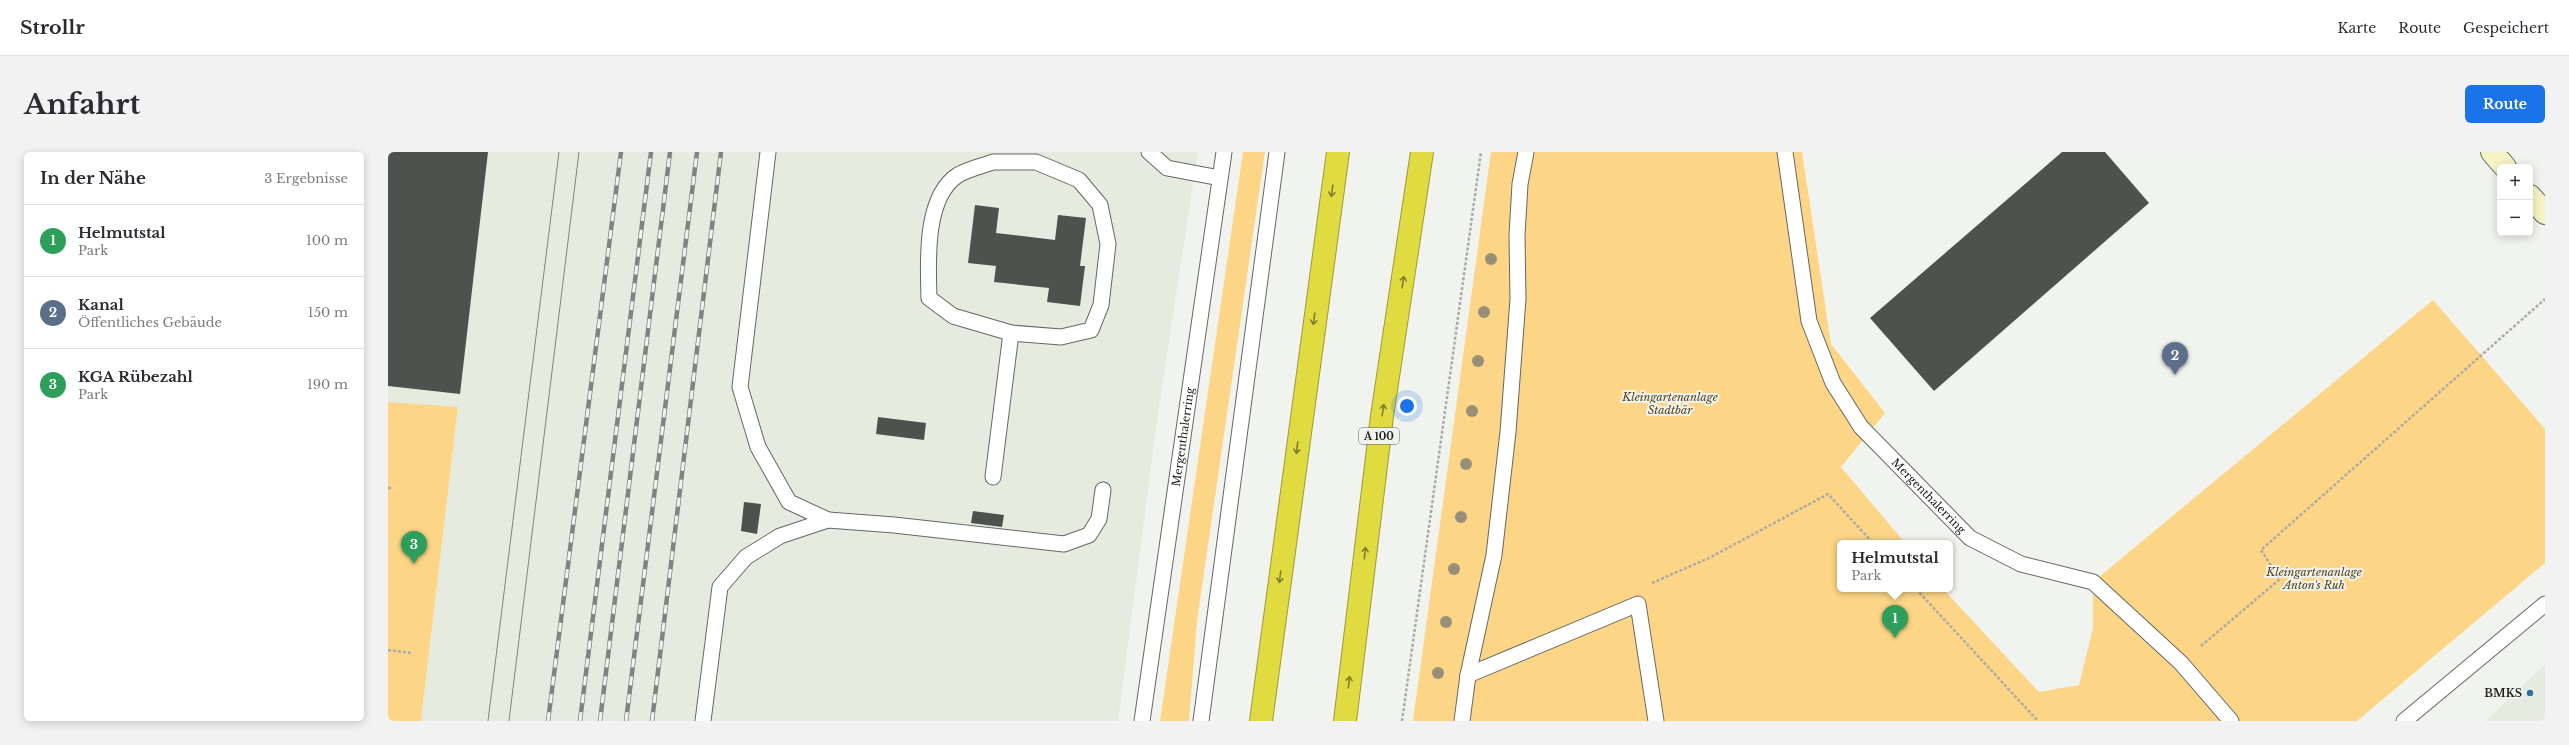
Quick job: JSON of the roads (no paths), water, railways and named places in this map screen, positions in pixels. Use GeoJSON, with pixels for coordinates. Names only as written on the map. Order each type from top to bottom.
{"type":"FeatureCollection","features":[{"type":"Feature","properties":{"kind":"highway"},"geometry":{"type":"LineString","coordinates":[[1261,721],[1338,152]]}},
{"type":"Feature","properties":{"kind":"highway","name":"A 100"},"geometry":{"type":"LineString","coordinates":[[1345,721],[1382,416],[1422,152]]}},
{"type":"Feature","properties":{"kind":"street"},"geometry":{"type":"LineString","coordinates":[[2492,152],[2502,164]]}},
{"type":"Feature","properties":{"kind":"street"},"geometry":{"type":"LineString","coordinates":[[2533,200],[2545,214]]}},
{"type":"Feature","properties":{"kind":"lane"},"geometry":{"type":"LineString","coordinates":[[768,152],[740,387],[758,447],[789,502],[828,520],[894,524],[1064,544],[1089,535],[1099,519],[1103,490]]}},
{"type":"Feature","properties":{"kind":"lane"},"geometry":{"type":"LineString","coordinates":[[1150,152],[1168,168],[1220,178]]}},
{"type":"Feature","properties":{"kind":"lane","name":"Mergenthalerring"},"geometry":{"type":"LineString","coordinates":[[1142,721],[1224,152]]}},
{"type":"Feature","properties":{"kind":"lane"},"geometry":{"type":"LineString","coordinates":[[1201,721],[1277,152]]}},
{"type":"Feature","properties":{"kind":"lane"},"geometry":{"type":"LineString","coordinates":[[1462,721],[1468,675],[1494,555],[1508,432],[1518,299],[1519,198],[1526,152]]}},
{"type":"Feature","properties":{"kind":"lane","name":"Mergenthalerring"},"geometry":{"type":"LineString","coordinates":[[1785,152],[1809,321],[1833,384],[1861,427],[1970,538],[2021,564],[2093,582],[2181,663],[2231,721]]}},
{"type":"Feature","properties":{"kind":"lane"},"geometry":{"type":"LineString","coordinates":[[993,162],[1036,162],[1079,180],[1100,205],[1108,244],[1101,305],[1091,330],[1061,337],[1011,333],[953,316],[929,298],[927,250],[938,198],[958,175],[993,162]]}},
{"type":"Feature","properties":{"kind":"lane"},"geometry":{"type":"LineString","coordinates":[[993,477],[1011,333]]}},
{"type":"Feature","properties":{"kind":"lane"},"geometry":{"type":"LineString","coordinates":[[703,721],[720,587],[746,557],[780,536],[828,520]]}},
{"type":"Feature","properties":{"kind":"lane"},"geometry":{"type":"LineString","coordinates":[[1468,675],[1638,604],[1656,721]]}},
{"type":"Feature","properties":{"kind":"lane"},"geometry":{"type":"LineString","coordinates":[[2404,721],[2545,604]]}},
{"type":"Feature","properties":{"kind":"tram line"},"geometry":{"type":"LineString","coordinates":[[488,721],[559,152]]}},
{"type":"Feature","properties":{"kind":"tram line"},"geometry":{"type":"LineString","coordinates":[[509,721],[579,152]]}},
{"type":"Feature","properties":{"kind":"railway"},"geometry":{"type":"LineString","coordinates":[[548,721],[621,152]]}},
{"type":"Feature","properties":{"kind":"railway"},"geometry":{"type":"LineString","coordinates":[[580,721],[651,152]]}},
{"type":"Feature","properties":{"kind":"railway"},"geometry":{"type":"LineString","coordinates":[[600,721],[670,152]]}},
{"type":"Feature","properties":{"kind":"railway"},"geometry":{"type":"LineString","coordinates":[[626,721],[697,152]]}},
{"type":"Feature","properties":{"kind":"railway"},"geometry":{"type":"LineString","coordinates":[[652,721],[721,152]]}},
{"type":"Feature","properties":{"kind":"place","name":"Kanal"},"geometry":{"type":"Point","coordinates":[2175,375]}},
{"type":"Feature","properties":{"kind":"place","name":"KGA Rübezahl"},"geometry":{"type":"Point","coordinates":[414,564]}},
{"type":"Feature","properties":{"kind":"place","name":"Helmutstal"},"geometry":{"type":"Point","coordinates":[1895,638]}},
{"type":"Feature","properties":{"kind":"place","name":"BMKS"},"geometry":{"type":"Point","coordinates":[2530,693]}},
{"type":"Feature","properties":{"kind":"park label","name":"Kleingartenanlage Stadtbär"},"geometry":{"type":"Point","coordinates":[1670,403]}},
{"type":"Feature","properties":{"kind":"park label","name":"Kleingartenanlage Anton's Ruh"},"geometry":{"type":"Point","coordinates":[2314,578]}}]}
